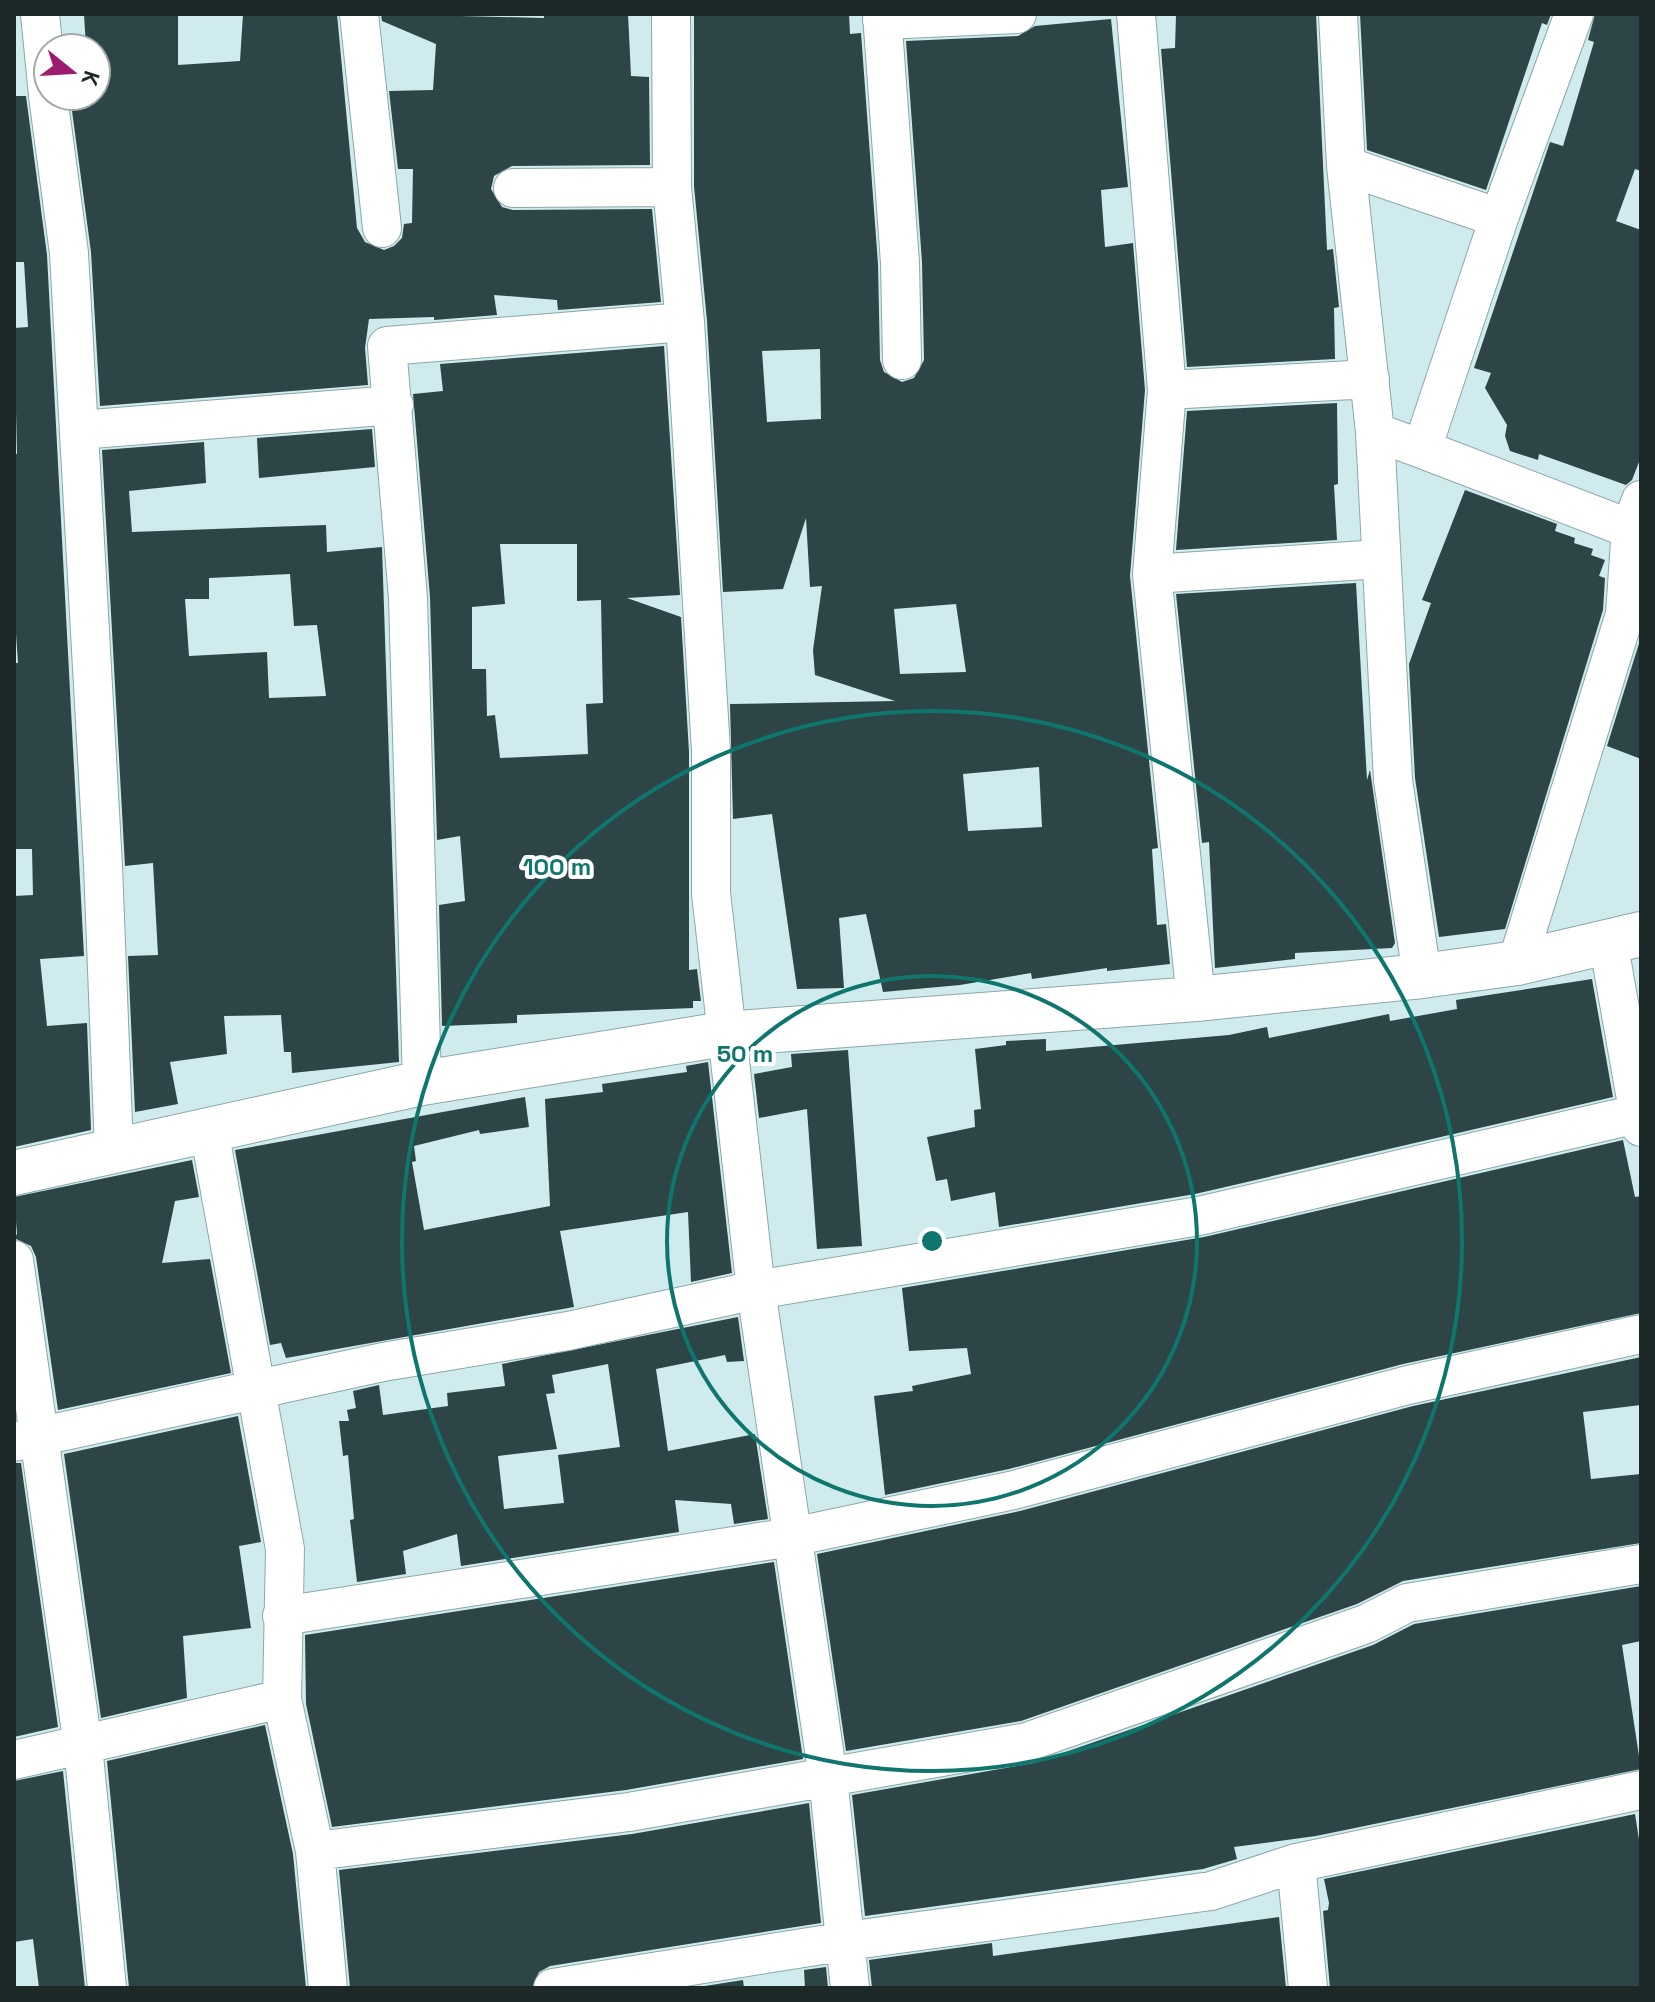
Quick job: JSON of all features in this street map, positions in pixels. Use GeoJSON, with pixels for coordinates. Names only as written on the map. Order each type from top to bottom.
{"type":"FeatureCollection","features":[{"type":"Feature","properties":{"kind":"street"},"geometry":{"type":"LineString","coordinates":[[359,14],[382,228]]}},
{"type":"Feature","properties":{"kind":"street"},"geometry":{"type":"LineString","coordinates":[[671,14],[672,187],[685,322],[711,751],[711,893],[724,1034],[756,1290],[828,1777],[850,1988]]}},
{"type":"Feature","properties":{"kind":"street"},"geometry":{"type":"LineString","coordinates":[[902,360],[900,263],[882,17],[1017,14]]}},
{"type":"Feature","properties":{"kind":"street"},"geometry":{"type":"LineString","coordinates":[[1136,14],[1167,390],[1152,574],[1196,999]]}},
{"type":"Feature","properties":{"kind":"street"},"geometry":{"type":"LineString","coordinates":[[1338,14],[1346,166],[1375,432],[1393,780],[1422,976]]}},
{"type":"Feature","properties":{"kind":"street"},"geometry":{"type":"LineString","coordinates":[[1422,449],[1499,218],[1574,14]]}},
{"type":"Feature","properties":{"kind":"street"},"geometry":{"type":"LineString","coordinates":[[50,112],[69,253],[103,866],[114,1150]]}},
{"type":"Feature","properties":{"kind":"street"},"geometry":{"type":"LineString","coordinates":[[1346,166],[1499,218]]}},
{"type":"Feature","properties":{"kind":"street"},"geometry":{"type":"LineString","coordinates":[[513,188],[672,187]]}},
{"type":"Feature","properties":{"kind":"street"},"geometry":{"type":"LineString","coordinates":[[422,1083],[408,598],[398,510],[394,405],[387,346],[685,322]]}},
{"type":"Feature","properties":{"kind":"street"},"geometry":{"type":"LineString","coordinates":[[1167,390],[1370,379]]}},
{"type":"Feature","properties":{"kind":"street"},"geometry":{"type":"LineString","coordinates":[[79,430],[394,405]]}},
{"type":"Feature","properties":{"kind":"street"},"geometry":{"type":"LineString","coordinates":[[1375,432],[1638,520],[1625,614],[1517,963]]}},
{"type":"Feature","properties":{"kind":"street"},"geometry":{"type":"LineString","coordinates":[[1152,574],[1380,559]]}},
{"type":"Feature","properties":{"kind":"street"},"geometry":{"type":"LineString","coordinates":[[14,1173],[422,1083],[724,1034],[1196,999],[1422,976],[1517,963],[1624,937],[1640,1118],[1199,1216],[756,1290],[568,1331],[383,1362],[28,1440]]}},
{"type":"Feature","properties":{"kind":"street"},"geometry":{"type":"LineString","coordinates":[[209,1130],[285,1549],[282,1699],[315,1851],[328,1988]]}},
{"type":"Feature","properties":{"kind":"street"},"geometry":{"type":"LineString","coordinates":[[14,1260],[28,1440],[83,1746],[107,1988]]}},
{"type":"Feature","properties":{"kind":"street"},"geometry":{"type":"LineString","coordinates":[[282,1616],[792,1537],[1014,1490],[1408,1385],[1641,1334]]}},
{"type":"Feature","properties":{"kind":"street"},"geometry":{"type":"LineString","coordinates":[[315,1851],[629,1812],[1027,1742],[1366,1624],[1407,1603],[1641,1564]]}},
{"type":"Feature","properties":{"kind":"street"},"geometry":{"type":"LineString","coordinates":[[14,1760],[282,1699]]}},
{"type":"Feature","properties":{"kind":"street"},"geometry":{"type":"LineString","coordinates":[[553,1988],[847,1941],[1211,1891],[1296,1863],[1641,1790]]}},
{"type":"Feature","properties":{"kind":"street"},"geometry":{"type":"LineString","coordinates":[[1296,1863],[1308,1988]]}},
{"type":"Feature","properties":{"kind":"building"},"geometry":{"type":"Polygon","coordinates":[[[84,14],[178,14],[178,65],[240,61],[243,14],[337,14],[357,228],[365,242],[384,250],[402,238],[404,224],[412,223],[413,169],[398,169],[389,91],[433,90],[436,44],[382,21],[381,14],[544,18],[544,14],[628,14],[631,76],[649,77],[650,165],[512,166],[494,176],[491,189],[502,207],[513,210],[652,209],[661,302],[558,310],[557,300],[494,295],[497,315],[434,320],[434,317],[369,319],[365,348],[368,385],[100,406],[91,252],[72,112],[112,112],[112,32],[85,32],[84,14]]]}},
{"type":"Feature","properties":{"kind":"building"},"geometry":{"type":"Polygon","coordinates":[[[694,14],[849,14],[850,34],[861,33],[878,264],[880,360],[884,372],[902,382],[914,378],[924,360],[922,262],[906,41],[1018,36],[1035,26],[1111,19],[1128,187],[1101,190],[1105,247],[1133,243],[1145,390],[1130,576],[1158,848],[1152,849],[1157,925],[1166,924],[1170,964],[1107,971],[1107,968],[1032,979],[1031,973],[960,985],[883,992],[866,914],[839,918],[844,988],[797,989],[772,814],[733,819],[730,704],[895,701],[815,675],[813,650],[822,586],[810,587],[806,518],[783,589],[723,592],[707,321],[694,186],[694,14]],[[820,349],[762,351],[767,422],[821,419],[820,349]],[[956,604],[894,609],[900,674],[966,672],[956,604]],[[1039,767],[963,774],[968,831],[1042,827],[1039,767]]]}},
{"type":"Feature","properties":{"kind":"building"},"geometry":{"type":"Polygon","coordinates":[[[1316,14],[1327,250],[1333,249],[1339,307],[1334,308],[1335,359],[1187,367],[1161,49],[1175,48],[1176,16],[1316,14]]]}},
{"type":"Feature","properties":{"kind":"building"},"geometry":{"type":"Polygon","coordinates":[[[1360,14],[1551,14],[1547,25],[1542,23],[1486,190],[1367,150],[1360,14]]]}},
{"type":"Feature","properties":{"kind":"building"},"geometry":{"type":"Polygon","coordinates":[[[1595,14],[1641,14],[1641,171],[1635,169],[1616,221],[1641,230],[1641,457],[1632,480],[1626,485],[1539,454],[1538,460],[1510,451],[1505,436],[1507,425],[1485,388],[1491,373],[1474,368],[1550,142],[1563,146],[1594,42],[1588,40],[1595,14]]]}},
{"type":"Feature","properties":{"kind":"building"},"geometry":{"type":"Polygon","coordinates":[[[14,96],[26,96],[47,255],[84,956],[40,959],[47,1026],[87,1023],[91,1130],[14,1147],[14,896],[33,895],[32,849],[14,849],[14,663],[18,663],[14,606],[14,454],[17,454],[14,328],[28,327],[24,262],[14,262],[14,96]]]}},
{"type":"Feature","properties":{"kind":"building"},"geometry":{"type":"Polygon","coordinates":[[[664,346],[680,595],[627,598],[681,617],[689,752],[689,970],[697,969],[701,1001],[693,1001],[693,1008],[517,1015],[517,1023],[442,1026],[439,905],[465,901],[460,836],[437,840],[430,597],[413,394],[443,391],[440,364],[664,346]],[[500,544],[505,604],[472,607],[472,669],[486,669],[487,716],[495,715],[500,758],[588,754],[586,704],[603,703],[601,600],[577,601],[577,544],[500,544]]]}},
{"type":"Feature","properties":{"kind":"building"},"geometry":{"type":"Polygon","coordinates":[[[1337,403],[1338,484],[1334,485],[1337,540],[1176,550],[1187,411],[1337,403]]]}},
{"type":"Feature","properties":{"kind":"building"},"geometry":{"type":"Polygon","coordinates":[[[372,429],[375,467],[259,478],[257,438],[372,429]]]}},
{"type":"Feature","properties":{"kind":"building"},"geometry":{"type":"Polygon","coordinates":[[[204,442],[206,483],[129,491],[132,532],[326,525],[327,552],[382,547],[399,1062],[292,1073],[291,1052],[284,1052],[281,1015],[224,1016],[227,1054],[170,1062],[178,1104],[135,1112],[128,956],[158,955],[153,863],[125,866],[102,450],[204,442]],[[290,574],[209,578],[209,599],[185,599],[189,656],[267,652],[269,698],[326,696],[317,625],[294,626],[290,574]]]}},
{"type":"Feature","properties":{"kind":"building"},"geometry":{"type":"Polygon","coordinates":[[[1465,490],[1557,524],[1555,531],[1575,538],[1574,543],[1593,549],[1591,555],[1605,560],[1599,576],[1605,578],[1603,610],[1505,929],[1439,937],[1415,778],[1409,664],[1431,603],[1422,600],[1465,490]]]}},
{"type":"Feature","properties":{"kind":"building"},"geometry":{"type":"Polygon","coordinates":[[[1356,583],[1367,780],[1370,770],[1395,943],[1392,948],[1295,953],[1295,959],[1215,968],[1209,842],[1202,843],[1176,594],[1356,583]]]}},
{"type":"Feature","properties":{"kind":"building"},"geometry":{"type":"Polygon","coordinates":[[[1641,637],[1641,759],[1607,746],[1641,637]]]}},
{"type":"Feature","properties":{"kind":"building"},"geometry":{"type":"Polygon","coordinates":[[[1592,979],[1613,1097],[1195,1194],[999,1227],[995,1192],[951,1201],[947,1179],[936,1181],[927,1137],[975,1127],[974,1110],[981,1109],[975,1049],[1006,1045],[1006,1041],[1046,1039],[1046,1051],[1229,1035],[1267,1027],[1269,1038],[1389,1014],[1390,1021],[1457,1009],[1456,1000],[1592,979]]]}},
{"type":"Feature","properties":{"kind":"building"},"geometry":{"type":"Polygon","coordinates":[[[848,1050],[862,1246],[817,1249],[807,1109],[759,1118],[754,1074],[792,1067],[791,1054],[848,1050]]]}},
{"type":"Feature","properties":{"kind":"building"},"geometry":{"type":"Polygon","coordinates":[[[708,1062],[732,1273],[691,1282],[688,1212],[560,1231],[574,1307],[286,1358],[281,1343],[270,1345],[235,1150],[525,1097],[529,1127],[480,1134],[479,1130],[414,1146],[416,1161],[412,1162],[424,1230],[550,1206],[545,1099],[603,1092],[602,1084],[687,1072],[686,1066],[708,1062]]]}},
{"type":"Feature","properties":{"kind":"building"},"geometry":{"type":"Polygon","coordinates":[[[1623,1140],[1635,1197],[1641,1196],[1641,1313],[1403,1364],[1009,1469],[885,1495],[874,1396],[913,1391],[912,1386],[971,1374],[967,1348],[909,1351],[902,1288],[1204,1237],[1623,1140]]]}},
{"type":"Feature","properties":{"kind":"building"},"geometry":{"type":"Polygon","coordinates":[[[192,1160],[199,1197],[175,1201],[162,1263],[210,1259],[231,1373],[58,1410],[36,1257],[31,1246],[14,1238],[17,1234],[14,1197],[192,1160]]]}},
{"type":"Feature","properties":{"kind":"building"},"geometry":{"type":"Polygon","coordinates":[[[738,1317],[744,1361],[727,1362],[725,1355],[656,1369],[668,1451],[755,1434],[768,1519],[734,1524],[731,1504],[675,1500],[679,1532],[461,1566],[457,1534],[403,1551],[406,1574],[357,1582],[350,1520],[354,1519],[348,1455],[343,1456],[339,1421],[349,1421],[347,1410],[356,1408],[353,1391],[379,1385],[383,1415],[448,1406],[447,1393],[505,1386],[502,1364],[738,1317]],[[608,1364],[552,1375],[555,1393],[546,1394],[557,1449],[498,1456],[504,1509],[564,1503],[558,1455],[620,1447],[608,1364]]]}},
{"type":"Feature","properties":{"kind":"building"},"geometry":{"type":"Polygon","coordinates":[[[1641,1357],[1641,1405],[1583,1412],[1591,1479],[1641,1474],[1641,1543],[1403,1581],[1357,1604],[1021,1721],[846,1751],[817,1554],[1020,1511],[1413,1406],[1641,1357]]]}},
{"type":"Feature","properties":{"kind":"building"},"geometry":{"type":"Polygon","coordinates":[[[238,1416],[261,1542],[239,1546],[251,1628],[183,1636],[187,1698],[101,1718],[64,1454],[238,1416]]]}},
{"type":"Feature","properties":{"kind":"building"},"geometry":{"type":"Polygon","coordinates":[[[14,1463],[21,1463],[58,1727],[14,1737],[14,1463]]]}},
{"type":"Feature","properties":{"kind":"building"},"geometry":{"type":"Polygon","coordinates":[[[774,1562],[803,1759],[626,1790],[332,1827],[306,1704],[305,1635],[774,1562]]]}},
{"type":"Feature","properties":{"kind":"building"},"geometry":{"type":"Polygon","coordinates":[[[1641,1586],[1641,1641],[1622,1645],[1641,1769],[1316,1836],[1234,1847],[1237,1859],[1203,1869],[865,1916],[852,1795],[1034,1763],[1373,1645],[1414,1624],[1641,1586]]]}},
{"type":"Feature","properties":{"kind":"building"},"geometry":{"type":"Polygon","coordinates":[[[265,1725],[293,1854],[306,1988],[129,1988],[107,1761],[265,1725]]]}},
{"type":"Feature","properties":{"kind":"building"},"geometry":{"type":"Polygon","coordinates":[[[63,1771],[85,1988],[39,1988],[33,1939],[14,1942],[14,1781],[63,1771]]]}},
{"type":"Feature","properties":{"kind":"building"},"geometry":{"type":"Polygon","coordinates":[[[809,1803],[821,1923],[550,1966],[539,1972],[532,1988],[350,1988],[339,1870],[632,1834],[809,1803]]]}},
{"type":"Feature","properties":{"kind":"building"},"geometry":{"type":"Polygon","coordinates":[[[1635,1814],[1641,1852],[1641,1988],[1330,1988],[1323,1911],[1328,1910],[1329,1903],[1324,1879],[1635,1814]]]}},
{"type":"Feature","properties":{"kind":"building"},"geometry":{"type":"Polygon","coordinates":[[[1279,1917],[1286,1988],[872,1988],[869,1960],[992,1943],[993,1956],[1279,1917]]]}},
{"type":"Feature","properties":{"kind":"building"},"geometry":{"type":"Polygon","coordinates":[[[826,1967],[828,1988],[805,1988],[804,1970],[826,1967]]]}},
{"type":"Feature","properties":{"kind":"building"},"geometry":{"type":"Polygon","coordinates":[[[743,1980],[744,1988],[692,1988],[743,1980]]]}}]}
